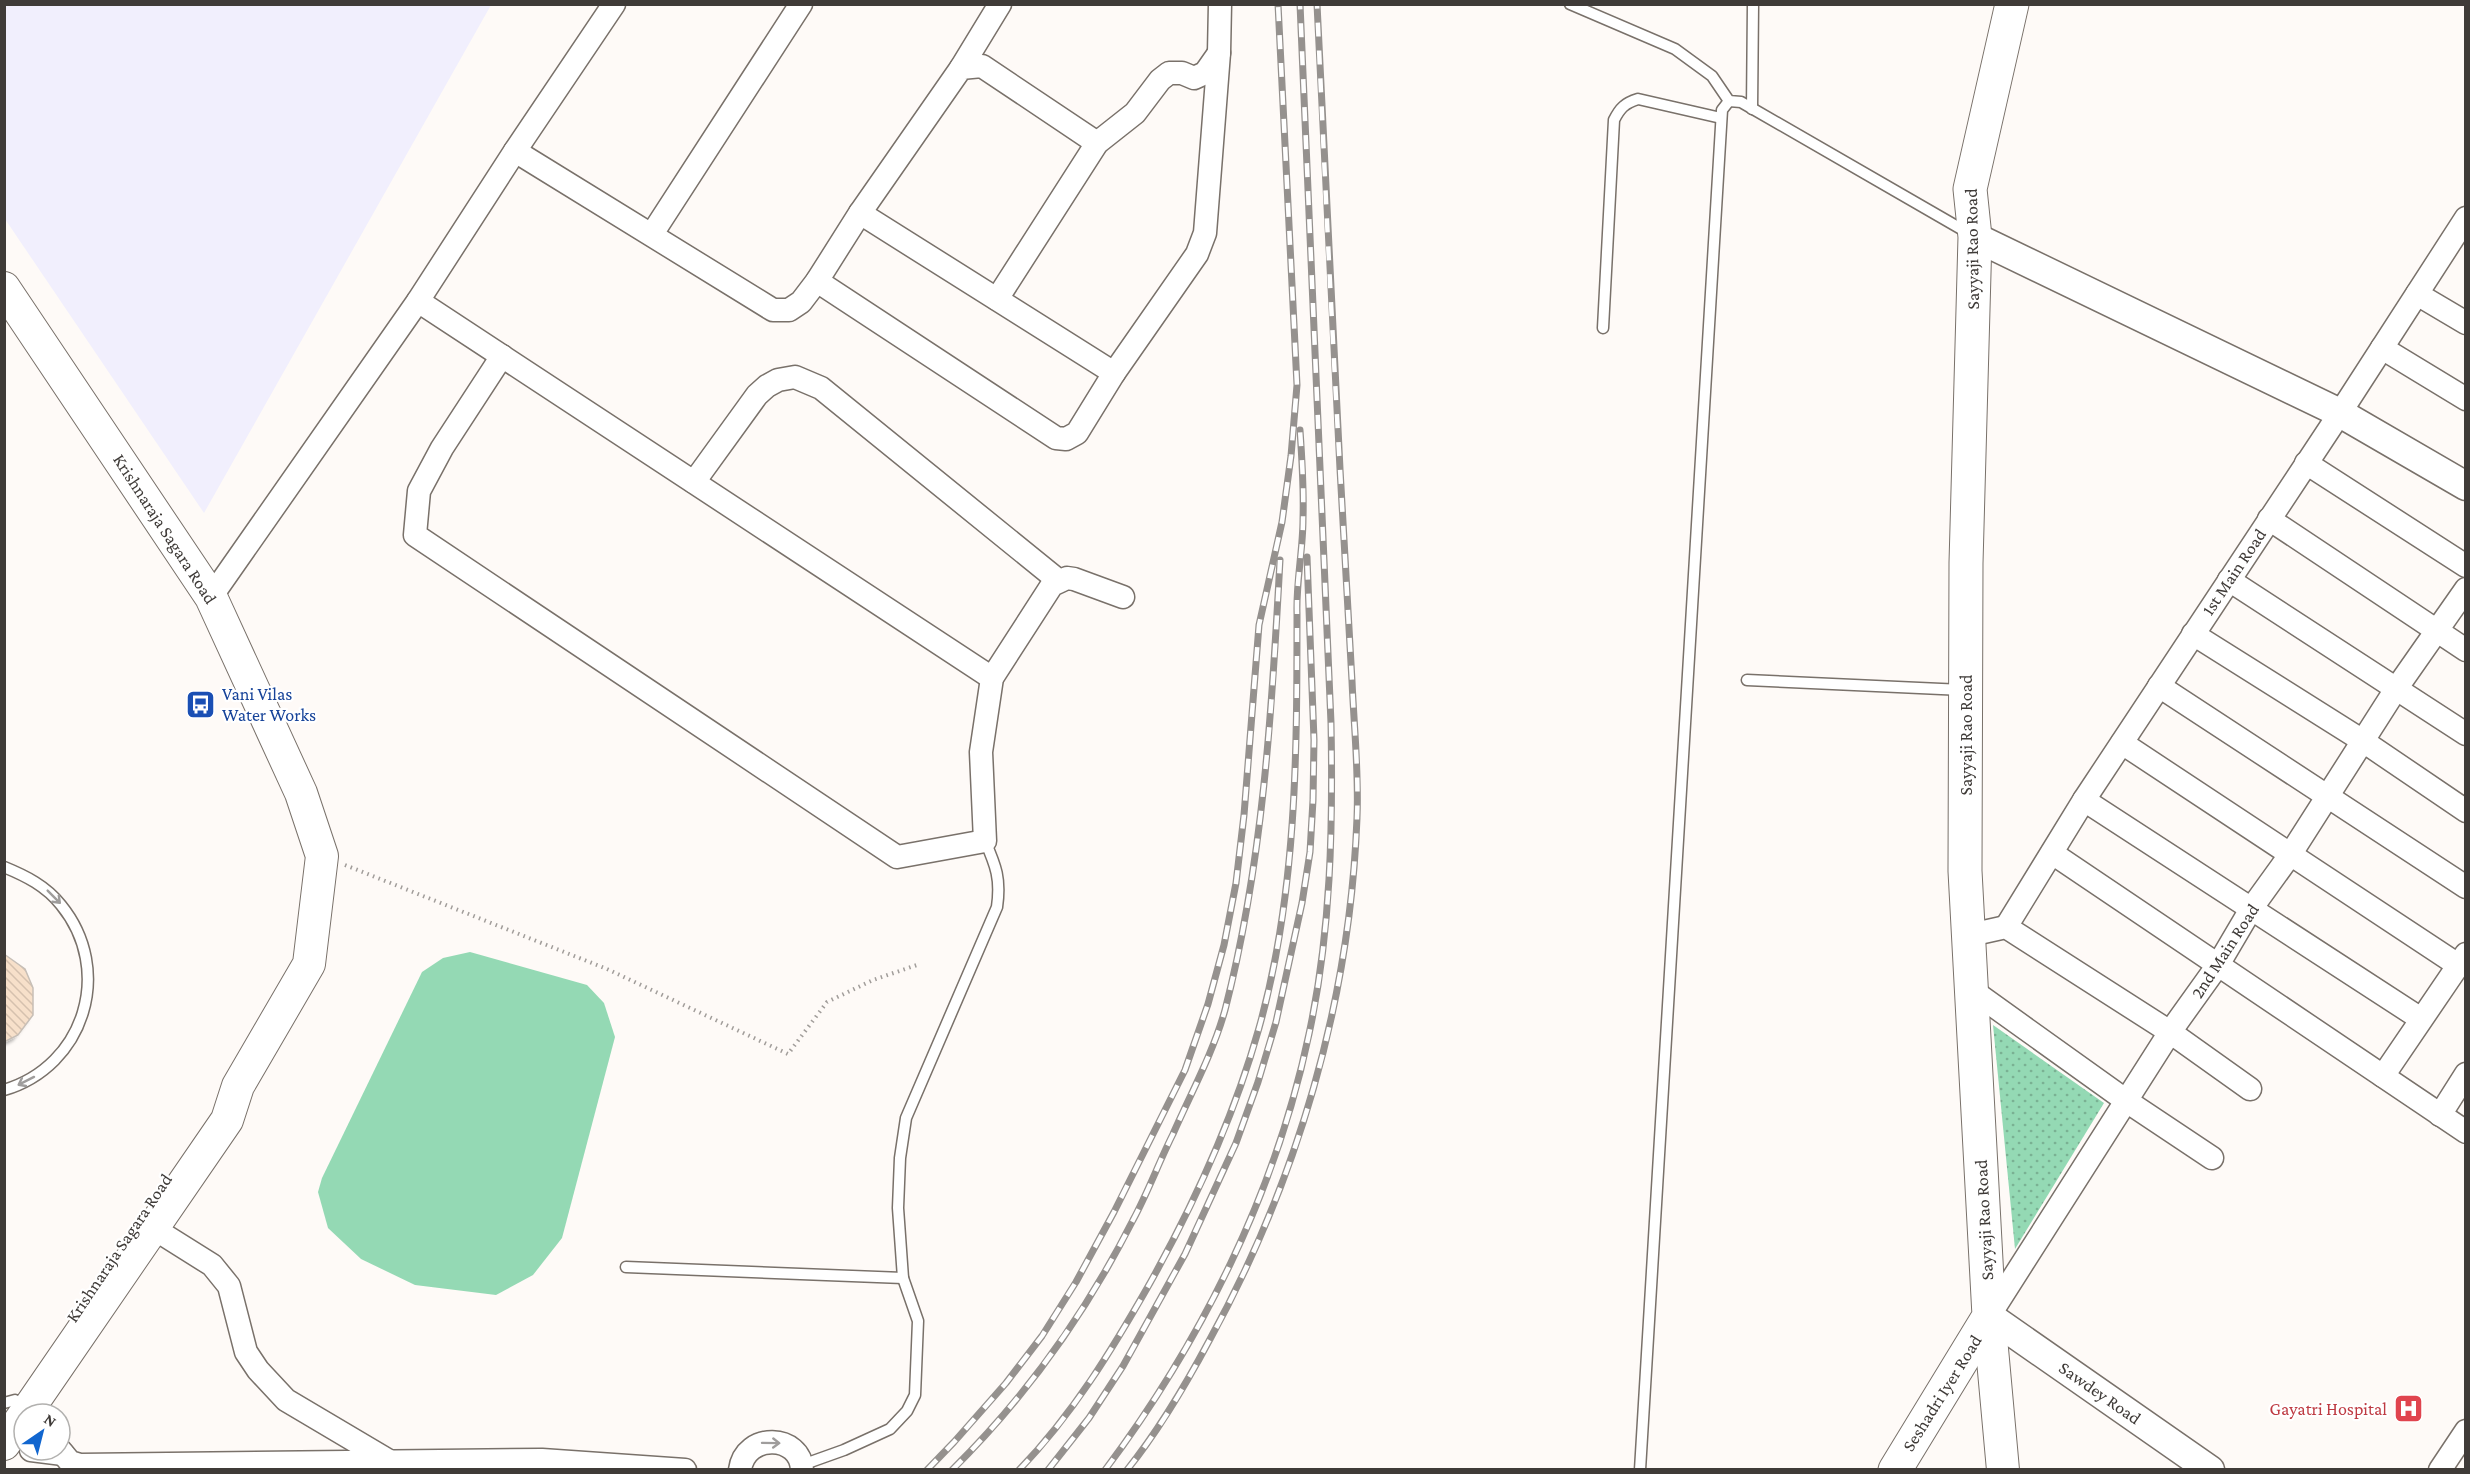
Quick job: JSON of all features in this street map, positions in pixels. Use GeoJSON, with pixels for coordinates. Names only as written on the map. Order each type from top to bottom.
{"type":"FeatureCollection","features":[{"type":"Feature","properties":{"kind":"main road","name":"Sayyaji Rao Road"},"geometry":{"type":"LineString","coordinates":[[2003,1470],[1989,1316],[1965,871],[1966,563],[1976,237],[1970,189],[2012,4]]}},
{"type":"Feature","properties":{"kind":"main road","name":"Krishnaraja Sagara Road"},"geometry":{"type":"LineString","coordinates":[[4,288],[211,597],[301,793],[322,856],[309,964],[238,1086],[227,1120],[153,1228],[25,1402]]}},
{"type":"Feature","properties":{"kind":"main road","name":"Krishnaraja Sagara Road"},"geometry":{"type":"LineString","coordinates":[[24,1402],[211,1107],[238,1086]]}},
{"type":"Feature","properties":{"kind":"main road","name":"Seshadri Iyer Road"},"geometry":{"type":"LineString","coordinates":[[1895,1470],[1989,1316]]}},
{"type":"Feature","properties":{"kind":"main road","name":"Krishnaraja Sagara Road"},"geometry":{"type":"LineString","coordinates":[[4,1445],[12,1426]]}},
{"type":"Feature","properties":{"kind":"street"},"geometry":{"type":"LineString","coordinates":[[211,597],[418,301],[515,151],[615,4]]}},
{"type":"Feature","properties":{"kind":"street"},"geometry":{"type":"LineString","coordinates":[[652,234],[801,4]]}},
{"type":"Feature","properties":{"kind":"street"},"geometry":{"type":"LineString","coordinates":[[515,151],[773,309],[789,310],[801,302],[817,281],[860,213],[961,68],[1000,4]]}},
{"type":"Feature","properties":{"kind":"street"},"geometry":{"type":"LineString","coordinates":[[817,281],[1056,438],[1066,439],[1077,433],[1114,373],[1197,254],[1204,233],[1220,53],[1220,4]]}},
{"type":"Feature","properties":{"kind":"street"},"geometry":{"type":"LineString","coordinates":[[998,299],[1097,143],[1135,113],[1160,80],[1169,73],[1182,73],[1194,78],[1205,73],[1220,53]]}},
{"type":"Feature","properties":{"kind":"street"},"geometry":{"type":"LineString","coordinates":[[961,68],[982,66],[1097,143]]}},
{"type":"Feature","properties":{"kind":"street"},"geometry":{"type":"LineString","coordinates":[[860,213],[1114,373]]}},
{"type":"Feature","properties":{"kind":"street","name":"1st Main Road"},"geometry":{"type":"LineString","coordinates":[[2006,927],[2084,800],[2416,294],[2458,246],[2466,218]]}},
{"type":"Feature","properties":{"kind":"street"},"geometry":{"type":"LineString","coordinates":[[1976,237],[2340,413],[2466,486]]}},
{"type":"Feature","properties":{"kind":"street"},"geometry":{"type":"LineString","coordinates":[[2416,294],[2466,323]]}},
{"type":"Feature","properties":{"kind":"street"},"geometry":{"type":"LineString","coordinates":[[418,301],[992,678]]}},
{"type":"Feature","properties":{"kind":"street"},"geometry":{"type":"LineString","coordinates":[[2382,348],[2466,399]]}},
{"type":"Feature","properties":{"kind":"street"},"geometry":{"type":"LineString","coordinates":[[502,356],[442,448],[419,491],[415,535],[897,856],[985,841],[981,752],[992,678],[1052,585],[1059,581],[1074,579],[1123,597]]}},
{"type":"Feature","properties":{"kind":"street"},"geometry":{"type":"LineString","coordinates":[[694,482],[758,395],[778,380],[795,377],[821,388],[1059,581]]}},
{"type":"Feature","properties":{"kind":"street"},"geometry":{"type":"LineString","coordinates":[[2306,463],[2466,566]]}},
{"type":"Feature","properties":{"kind":"street"},"geometry":{"type":"LineString","coordinates":[[2269,519],[2466,650]]}},
{"type":"Feature","properties":{"kind":"street"},"geometry":{"type":"LineString","coordinates":[[2229,580],[2466,734]]}},
{"type":"Feature","properties":{"kind":"street","name":"2nd Main Road"},"geometry":{"type":"LineString","coordinates":[[1989,1316],[2170,1032],[2218,965],[2396,689],[2466,589]]}},
{"type":"Feature","properties":{"kind":"street"},"geometry":{"type":"LineString","coordinates":[[2193,634],[2363,741],[2466,811]]}},
{"type":"Feature","properties":{"kind":"street"},"geometry":{"type":"LineString","coordinates":[[2159,686],[2466,887]]}},
{"type":"Feature","properties":{"kind":"street"},"geometry":{"type":"LineString","coordinates":[[2122,743],[2290,855],[2462,960],[2383,1076]]}},
{"type":"Feature","properties":{"kind":"street"},"geometry":{"type":"LineString","coordinates":[[2084,800],[2421,1019]]}},
{"type":"Feature","properties":{"kind":"street"},"geometry":{"type":"LineString","coordinates":[[2052,853],[2466,1132]]}},
{"type":"Feature","properties":{"kind":"street"},"geometry":{"type":"LineString","coordinates":[[1970,935],[2006,927],[2170,1032],[2250,1089]]}},
{"type":"Feature","properties":{"kind":"street"},"geometry":{"type":"LineString","coordinates":[[1973,991],[2127,1102],[2212,1158]]}},
{"type":"Feature","properties":{"kind":"street"},"geometry":{"type":"LineString","coordinates":[[2440,1115],[2466,1074]]}},
{"type":"Feature","properties":{"kind":"street"},"geometry":{"type":"LineString","coordinates":[[153,1228],[212,1265],[229,1286],[246,1352],[258,1370],[286,1400],[390,1461]]}},
{"type":"Feature","properties":{"kind":"street","name":"Sawdey Road"},"geometry":{"type":"LineString","coordinates":[[1989,1316],[2210,1470]]}},
{"type":"Feature","properties":{"kind":"street"},"geometry":{"type":"LineString","coordinates":[[2440,1470],[2466,1431]]}},
{"type":"Feature","properties":{"kind":"street"},"geometry":{"type":"LineString","coordinates":[[740,1470],[746,1454],[753,1446],[763,1442],[783,1444],[792,1450],[802,1467]]}},
{"type":"Feature","properties":{"kind":"street"},"geometry":{"type":"LineString","coordinates":[[70,1462],[80,1465],[542,1460],[685,1470]]}},
{"type":"Feature","properties":{"kind":"lane"},"geometry":{"type":"LineString","coordinates":[[1570,4],[1675,49],[1712,76],[1730,101],[1741,102],[1976,237]]}},
{"type":"Feature","properties":{"kind":"lane"},"geometry":{"type":"LineString","coordinates":[[1752,109],[1753,4]]}},
{"type":"Feature","properties":{"kind":"lane"},"geometry":{"type":"LineString","coordinates":[[1603,328],[1614,120],[1620,109],[1638,99],[1721,118]]}},
{"type":"Feature","properties":{"kind":"lane"},"geometry":{"type":"LineString","coordinates":[[1640,1470],[1721,118],[1722,110],[1730,101]]}},
{"type":"Feature","properties":{"kind":"lane"},"geometry":{"type":"LineString","coordinates":[[1747,680],[1966,690]]}},
{"type":"Feature","properties":{"kind":"lane"},"geometry":{"type":"LineString","coordinates":[[802,1467],[890,1429],[911,1403],[917,1384],[918,1321],[903,1278],[898,1208],[900,1158],[906,1118],[997,907],[1000,886],[997,868],[985,841]]}},
{"type":"Feature","properties":{"kind":"lane"},"geometry":{"type":"LineString","coordinates":[[4,867],[25,875],[61,904],[74,923],[85,955],[88,989],[84,1012],[63,1052],[47,1069],[28,1081],[4,1090]]}},
{"type":"Feature","properties":{"kind":"lane"},"geometry":{"type":"LineString","coordinates":[[626,1268],[903,1278]]}},
{"type":"Feature","properties":{"kind":"path"},"geometry":{"type":"LineString","coordinates":[[322,856],[607,969],[788,1054],[827,1002],[873,980],[917,965]]}},
{"type":"Feature","properties":{"kind":"shaded area"},"geometry":{"type":"Polygon","coordinates":[[[4,5],[491,5],[204,513],[5,219],[4,5]]]}},
{"type":"Feature","properties":{"kind":"green space"},"geometry":{"type":"Polygon","coordinates":[[[470,952],[587,985],[604,1003],[615,1037],[562,1238],[533,1275],[496,1295],[415,1285],[361,1259],[328,1228],[318,1192],[322,1178],[422,972],[443,958],[470,952]]]}},
{"type":"Feature","properties":{"kind":"green space"},"geometry":{"type":"Polygon","coordinates":[[[1993,1025],[2104,1103],[2015,1249],[1993,1025]]]}},
{"type":"Feature","properties":{"kind":"building"},"geometry":{"type":"Polygon","coordinates":[[[4,954],[25,969],[33,988],[33,1015],[18,1035],[4,1042],[4,954]]]}},
{"type":"Feature","properties":{"kind":"railway"},"geometry":{"type":"LineString","coordinates":[[927,1470],[1006,1383],[1042,1336],[1076,1282],[1185,1070],[1208,1004],[1224,945],[1236,883],[1244,815],[1259,625],[1282,522],[1297,385],[1278,4]]}},
{"type":"Feature","properties":{"kind":"railway"},"geometry":{"type":"LineString","coordinates":[[1105,1470],[1173,1370],[1231,1263],[1255,1208],[1277,1151],[1295,1093],[1309,1034],[1322,957],[1331,840],[1331,723],[1300,4]]}},
{"type":"Feature","properties":{"kind":"railway"},"geometry":{"type":"LineString","coordinates":[[1127,1470],[1161,1423],[1209,1341],[1268,1218],[1293,1154],[1330,1022],[1343,955],[1352,887],[1357,818],[1357,767],[1317,4]]}},
{"type":"Feature","properties":{"kind":"railway"},"geometry":{"type":"LineString","coordinates":[[1019,1470],[1057,1427],[1091,1381],[1150,1283],[1212,1158],[1238,1094],[1259,1028],[1272,977],[1281,926],[1292,822],[1295,770],[1297,601],[1303,508],[1300,430]]}},
{"type":"Feature","properties":{"kind":"railway"},"geometry":{"type":"LineString","coordinates":[[1048,1470],[1089,1418],[1123,1366],[1185,1254],[1236,1143],[1276,1022],[1302,903],[1310,852],[1314,740],[1307,557]]}},
{"type":"Feature","properties":{"kind":"railway"},"geometry":{"type":"LineString","coordinates":[[952,1470],[1005,1413],[1029,1383],[1053,1352],[1096,1287],[1144,1199],[1220,1026],[1238,955],[1257,843],[1269,730],[1280,560]]}},
{"type":"Feature","properties":{"kind":"place","name":"Vani Vilas Water Works"},"geometry":{"type":"Point","coordinates":[201,704]}},
{"type":"Feature","properties":{"kind":"place","name":"Gayatri Hospital"},"geometry":{"type":"Point","coordinates":[2408,1409]}}]}
